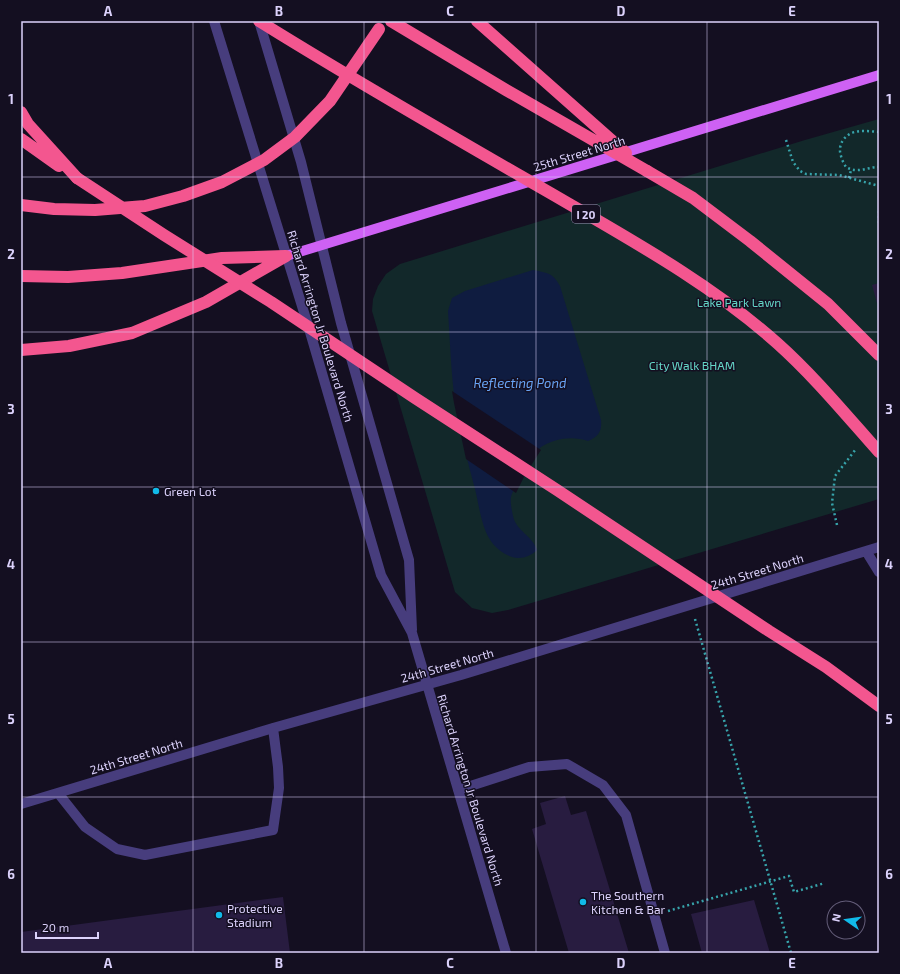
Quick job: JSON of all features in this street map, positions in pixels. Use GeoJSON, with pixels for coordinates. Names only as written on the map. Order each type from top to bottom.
{"type":"FeatureCollection","features":[{"type":"Feature","properties":{"kind":"highway","name":"I 20"},"geometry":{"type":"LineString","coordinates":[[259,21],[338,70],[657,255],[727,302],[782,348],[829,394],[879,452]]}},
{"type":"Feature","properties":{"kind":"highway"},"geometry":{"type":"LineString","coordinates":[[391,21],[693,198],[750,240],[828,304],[879,354]]}},
{"type":"Feature","properties":{"kind":"highway"},"geometry":{"type":"LineString","coordinates":[[477,21],[647,171]]}},
{"type":"Feature","properties":{"kind":"highway"},"geometry":{"type":"LineString","coordinates":[[21,204],[54,209],[96,210],[145,206],[184,196],[222,182],[264,160],[295,137],[330,100],[382,24]]}},
{"type":"Feature","properties":{"kind":"highway"},"geometry":{"type":"LineString","coordinates":[[21,112],[28,124],[77,178]]}},
{"type":"Feature","properties":{"kind":"highway"},"geometry":{"type":"LineString","coordinates":[[21,139],[77,178],[271,302],[414,398],[826,667],[879,706]]}},
{"type":"Feature","properties":{"kind":"highway"},"geometry":{"type":"LineString","coordinates":[[21,276],[68,277],[122,273],[222,258],[286,256]]}},
{"type":"Feature","properties":{"kind":"highway"},"geometry":{"type":"LineString","coordinates":[[21,350],[69,346],[132,332],[206,302],[286,256]]}},
{"type":"Feature","properties":{"kind":"main road","name":"25th Street North"},"geometry":{"type":"LineString","coordinates":[[286,256],[879,75]]}},
{"type":"Feature","properties":{"kind":"street","name":"Richard Arrington Jr Boulevard North"},"geometry":{"type":"LineString","coordinates":[[214,21],[381,575],[412,634],[506,953]]}},
{"type":"Feature","properties":{"kind":"street","name":"Richard Arrington Jr Boulevard North"},"geometry":{"type":"LineString","coordinates":[[259,21],[301,162],[341,323],[409,560],[412,634]]}},
{"type":"Feature","properties":{"kind":"street","name":"24th Street North"},"geometry":{"type":"LineString","coordinates":[[21,804],[273,728],[461,675],[879,547]]}},
{"type":"Feature","properties":{"kind":"street"},"geometry":{"type":"LineString","coordinates":[[866,551],[879,572]]}},
{"type":"Feature","properties":{"kind":"street"},"geometry":{"type":"LineString","coordinates":[[58,793],[85,827],[117,849],[145,855],[273,830],[279,788],[273,728]]}},
{"type":"Feature","properties":{"kind":"street"},"geometry":{"type":"LineString","coordinates":[[458,790],[529,766],[567,764],[602,785],[626,815],[665,953]]}},
{"type":"Feature","properties":{"kind":"path"},"geometry":{"type":"LineString","coordinates":[[879,132],[867,130],[854,132],[845,138],[840,145],[840,154],[846,168],[858,171],[879,166]]}},
{"type":"Feature","properties":{"kind":"path"},"geometry":{"type":"LineString","coordinates":[[786,140],[794,162],[800,171],[806,174],[839,175],[879,186]]}},
{"type":"Feature","properties":{"kind":"path"},"geometry":{"type":"LineString","coordinates":[[849,178],[851,170]]}},
{"type":"Feature","properties":{"kind":"path"},"geometry":{"type":"LineString","coordinates":[[879,211],[879,224]]}},
{"type":"Feature","properties":{"kind":"path"},"geometry":{"type":"LineString","coordinates":[[837,525],[832,503],[835,476],[856,448]]}},
{"type":"Feature","properties":{"kind":"path"},"geometry":{"type":"LineString","coordinates":[[691,605],[792,953]]}},
{"type":"Feature","properties":{"kind":"path"},"geometry":{"type":"LineString","coordinates":[[654,915],[789,876],[794,892],[824,883]]}},
{"type":"Feature","properties":{"kind":"green space","name":"City Walk BHAM"},"geometry":{"type":"Polygon","coordinates":[[[879,119],[879,499],[508,610],[492,613],[472,608],[455,592],[372,311],[373,299],[378,286],[386,274],[400,264],[805,140],[879,119]]]}},
{"type":"Feature","properties":{"kind":"water","name":"Reflecting Pond"},"geometry":{"type":"Polygon","coordinates":[[[533,270],[550,274],[555,278],[560,286],[601,424],[599,433],[592,439],[588,441],[570,438],[546,444],[538,450],[529,463],[513,492],[511,504],[513,516],[517,526],[532,541],[537,550],[529,556],[515,558],[502,552],[496,547],[486,533],[482,521],[455,402],[448,311],[452,298],[465,291],[533,270]]]}},
{"type":"Feature","properties":{"kind":"pier"},"geometry":{"type":"Polygon","coordinates":[[[452,391],[541,450],[525,475],[516,493],[466,459],[452,391]]]}},
{"type":"Feature","properties":{"kind":"building"},"geometry":{"type":"Polygon","coordinates":[[[879,283],[879,302],[877,303],[872,285],[879,283]]]}},
{"type":"Feature","properties":{"kind":"building"},"geometry":{"type":"Polygon","coordinates":[[[565,796],[571,815],[586,811],[629,953],[569,953],[532,829],[546,824],[540,803],[565,796]]]}},
{"type":"Feature","properties":{"kind":"building","name":"Protective Stadium"},"geometry":{"type":"Polygon","coordinates":[[[283,897],[290,953],[21,953],[21,932],[283,897]]]}},
{"type":"Feature","properties":{"kind":"building"},"geometry":{"type":"Polygon","coordinates":[[[754,900],[770,953],[702,953],[691,914],[754,900]]]}},
{"type":"Feature","properties":{"kind":"place","name":"Green Lot"},"geometry":{"type":"Point","coordinates":[156,491]}},
{"type":"Feature","properties":{"kind":"place","name":"The Southern Kitchen & Bar"},"geometry":{"type":"Point","coordinates":[583,902]}},
{"type":"Feature","properties":{"kind":"place","name":"Protective Stadium"},"geometry":{"type":"Point","coordinates":[219,915]}},
{"type":"Feature","properties":{"kind":"park label","name":"Lake Park Lawn"},"geometry":{"type":"Point","coordinates":[739,302]}}]}
